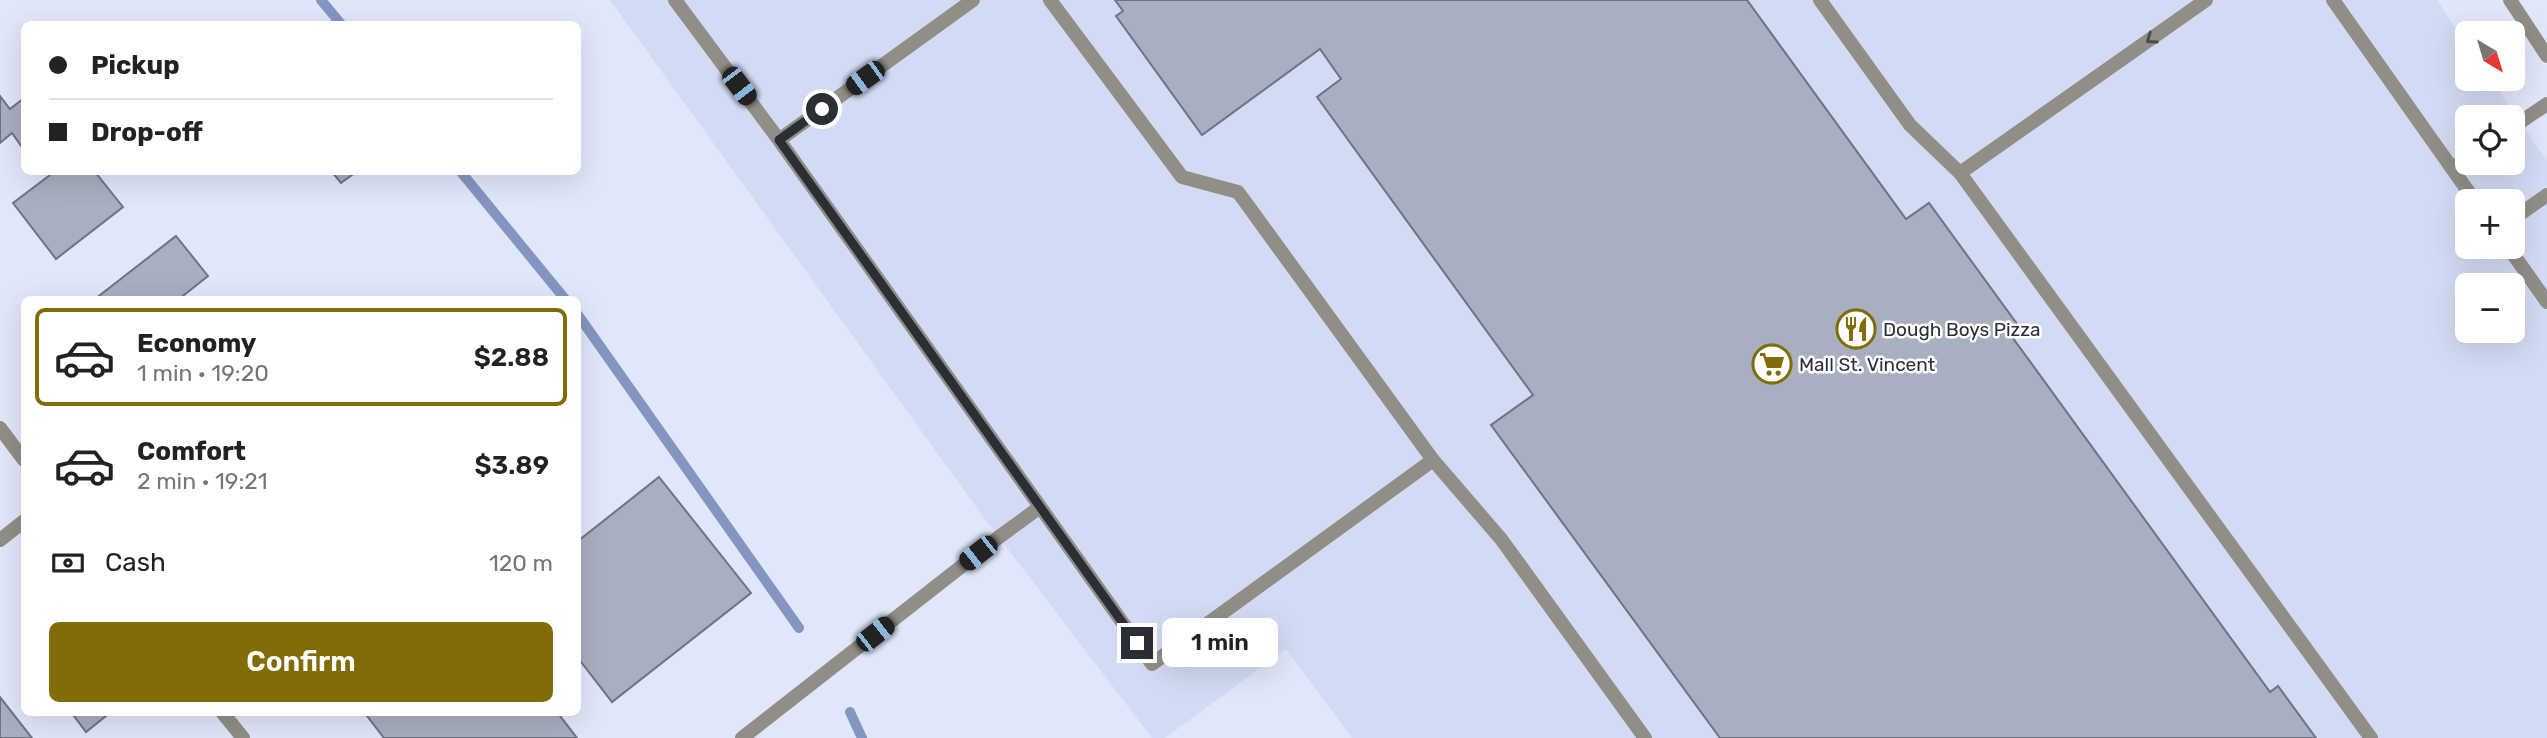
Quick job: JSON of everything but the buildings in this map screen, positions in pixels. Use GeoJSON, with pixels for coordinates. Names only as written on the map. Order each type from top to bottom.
{"type":"FeatureCollection","features":[{"type":"Feature","properties":{"kind":"street"},"geometry":{"type":"LineString","coordinates":[[675,0],[779,140],[1152,664],[1433,460]]}},
{"type":"Feature","properties":{"kind":"street"},"geometry":{"type":"LineString","coordinates":[[779,140],[973,0]]}},
{"type":"Feature","properties":{"kind":"street"},"geometry":{"type":"LineString","coordinates":[[1050,0],[1182,177],[1238,192],[1433,460],[1501,538],[1645,738]]}},
{"type":"Feature","properties":{"kind":"street"},"geometry":{"type":"LineString","coordinates":[[1820,0],[1910,125],[1961,173],[2371,738]]}},
{"type":"Feature","properties":{"kind":"street"},"geometry":{"type":"LineString","coordinates":[[1961,173],[2206,0]]}},
{"type":"Feature","properties":{"kind":"street"},"geometry":{"type":"LineString","coordinates":[[2333,0],[2467,189]]}},
{"type":"Feature","properties":{"kind":"street"},"geometry":{"type":"LineString","coordinates":[[2510,0],[2547,57]]}},
{"type":"Feature","properties":{"kind":"street"},"geometry":{"type":"LineString","coordinates":[[2525,119],[2547,104]]}},
{"type":"Feature","properties":{"kind":"street"},"geometry":{"type":"LineString","coordinates":[[2525,211],[2547,195]]}},
{"type":"Feature","properties":{"kind":"street"},"geometry":{"type":"LineString","coordinates":[[2517,259],[2547,302]]}},
{"type":"Feature","properties":{"kind":"street"},"geometry":{"type":"LineString","coordinates":[[0,428],[21,456]]}},
{"type":"Feature","properties":{"kind":"street"},"geometry":{"type":"LineString","coordinates":[[742,738],[1040,507]]}},
{"type":"Feature","properties":{"kind":"street"},"geometry":{"type":"LineString","coordinates":[[0,540],[21,523]]}},
{"type":"Feature","properties":{"kind":"street"},"geometry":{"type":"LineString","coordinates":[[225,716],[243,738]]}},
{"type":"Feature","properties":{"kind":"shaded area"},"geometry":{"type":"Polygon","coordinates":[[[610,0],[2437,0],[2455,27],[2455,91],[2499,91],[2509,105],[2455,105],[2455,175],[2525,175],[2525,129],[2547,161],[2547,738],[1352,738],[1286,649],[1165,738],[1152,738],[982,515],[610,0]]]}},
{"type":"Feature","properties":{"kind":"waterway"},"geometry":{"type":"LineString","coordinates":[[321,0],[338,21]]}},
{"type":"Feature","properties":{"kind":"waterway"},"geometry":{"type":"LineString","coordinates":[[463,175],[563,296]]}},
{"type":"Feature","properties":{"kind":"waterway"},"geometry":{"type":"LineString","coordinates":[[581,319],[799,628]]}},
{"type":"Feature","properties":{"kind":"waterway"},"geometry":{"type":"LineString","coordinates":[[850,712],[862,738]]}},
{"type":"Feature","properties":{"kind":"place","name":"Dough Boys Pizza"},"geometry":{"type":"Point","coordinates":[1856,329]}},
{"type":"Feature","properties":{"kind":"place","name":"Mall St. Vincent"},"geometry":{"type":"Point","coordinates":[1772,364]}},
{"type":"Feature","properties":{"kind":"route"},"geometry":{"type":"LineString","coordinates":[[822,109],[779,140],[1137,643]]}}]}
